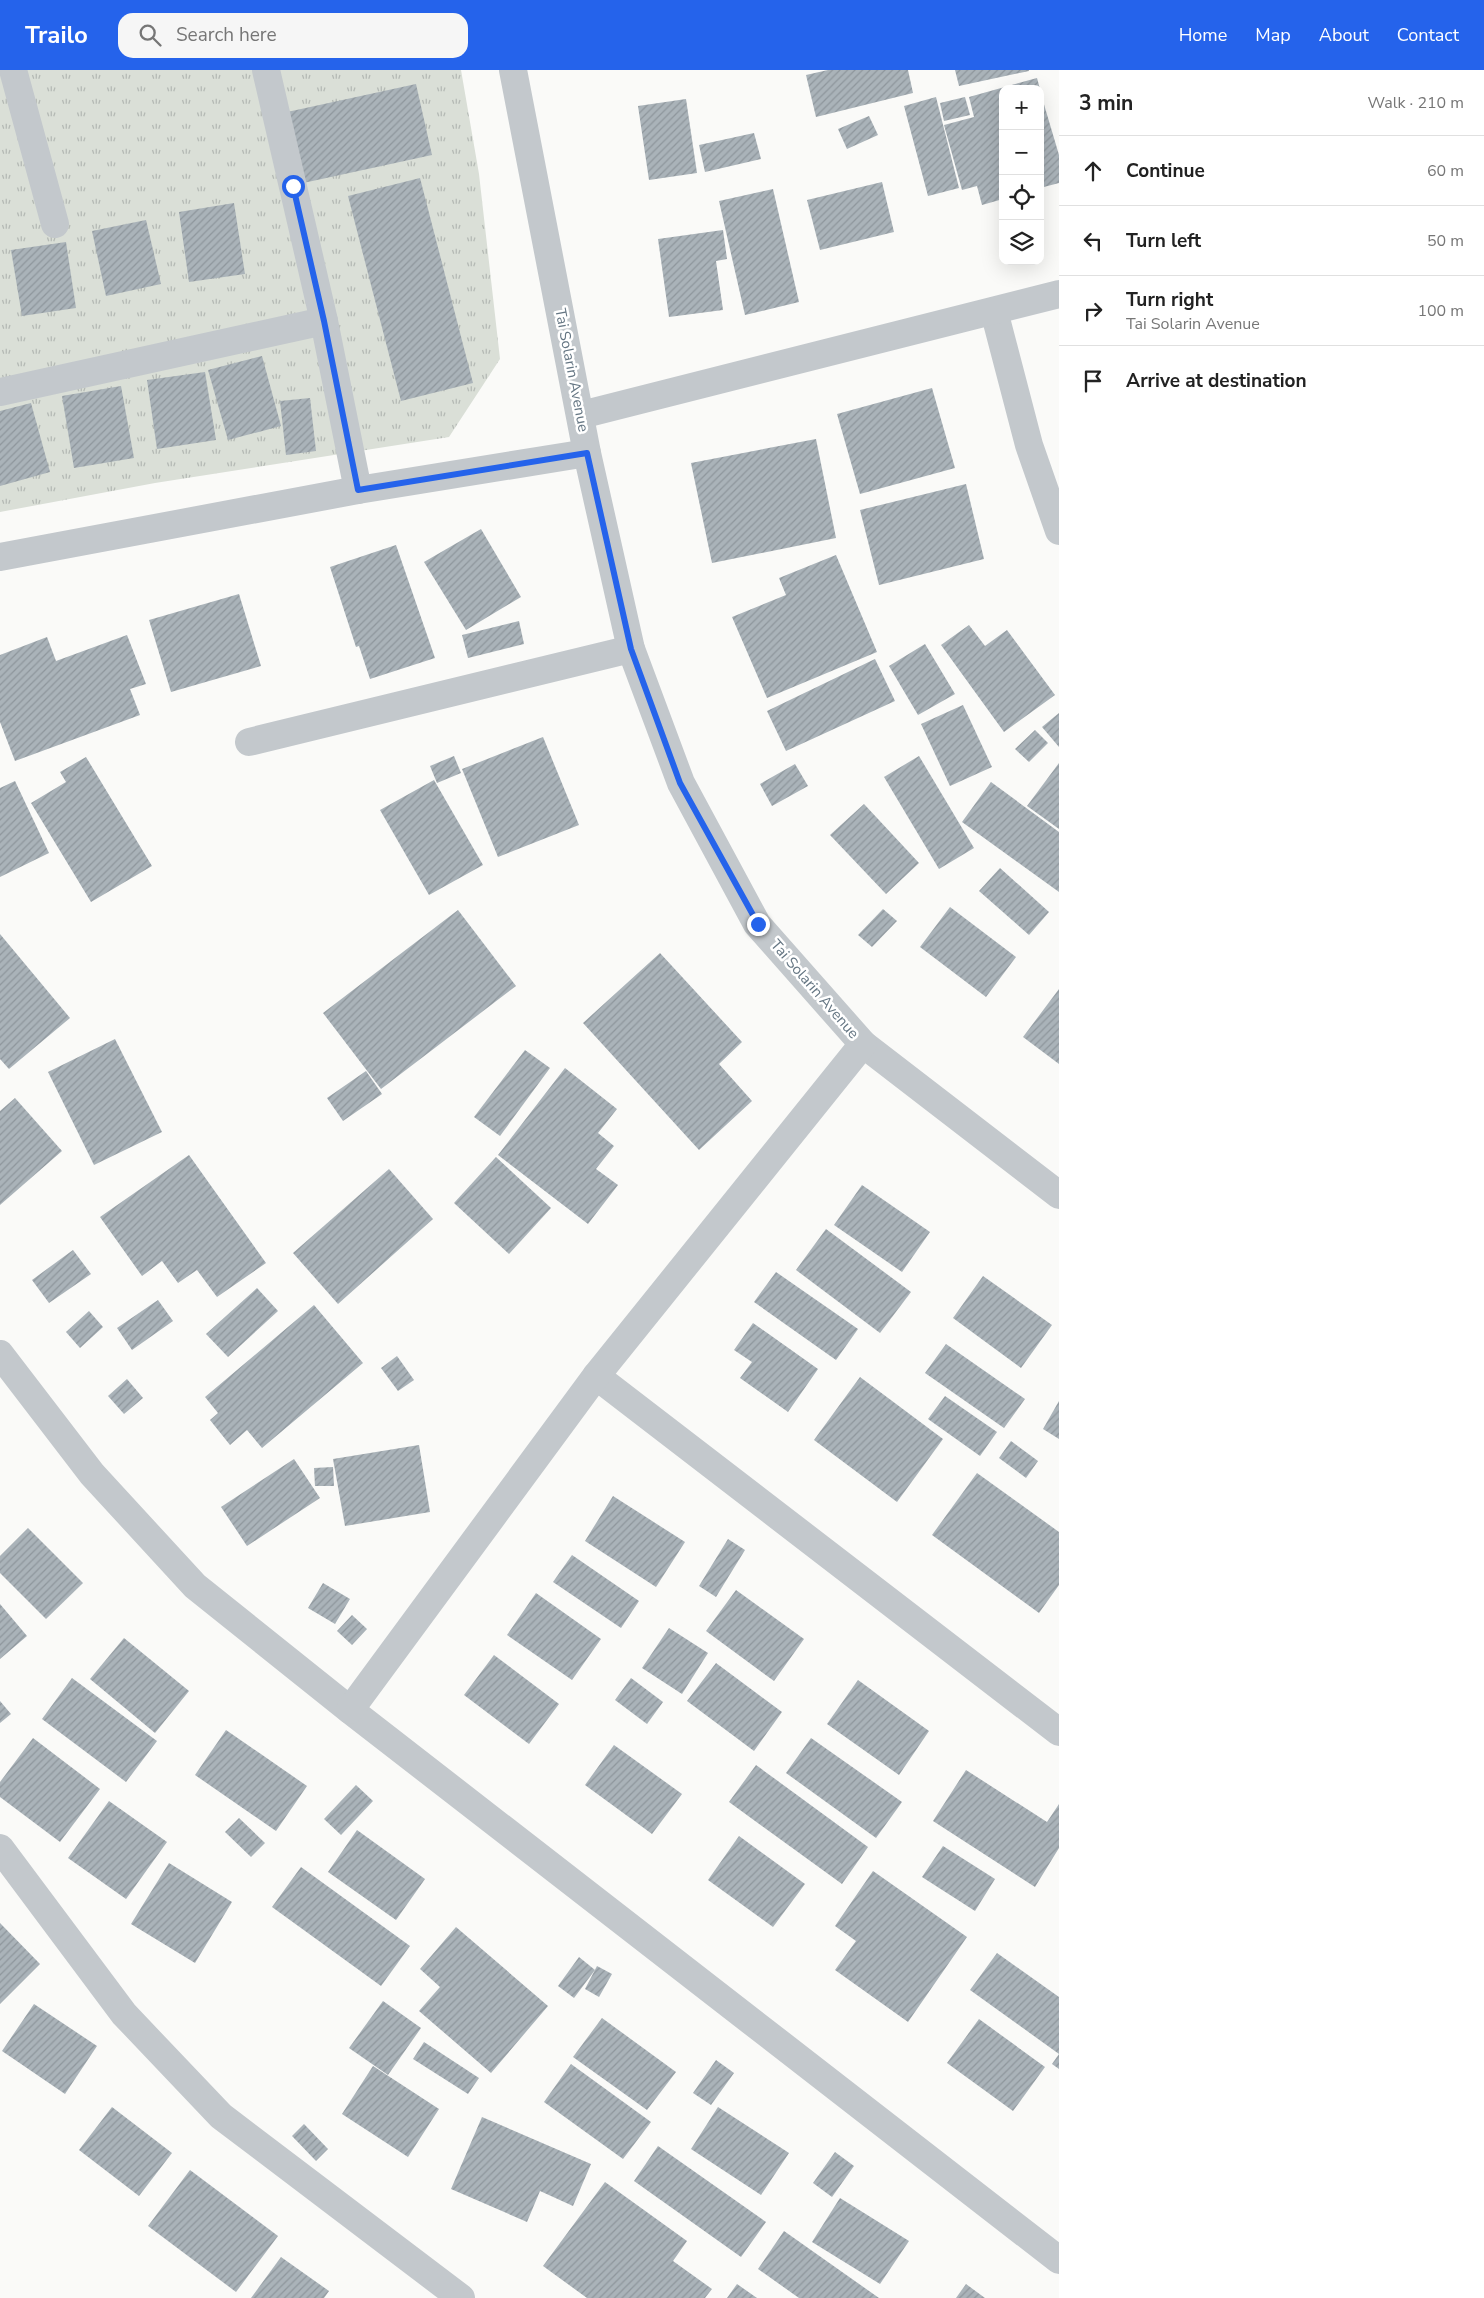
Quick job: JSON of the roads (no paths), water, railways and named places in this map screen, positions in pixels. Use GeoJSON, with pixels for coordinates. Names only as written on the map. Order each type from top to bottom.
{"type":"FeatureCollection","features":[{"type":"Feature","properties":{"kind":"street"},"geometry":{"type":"LineString","coordinates":[[13,70],[55,224]]}},
{"type":"Feature","properties":{"kind":"street"},"geometry":{"type":"LineString","coordinates":[[266,70],[324,321],[358,490]]}},
{"type":"Feature","properties":{"kind":"street","name":"Tai Solarin Avenue"},"geometry":{"type":"LineString","coordinates":[[513,70],[587,453],[631,649],[680,783],[758,924],[863,1044],[1059,1195]]}},
{"type":"Feature","properties":{"kind":"street"},"geometry":{"type":"LineString","coordinates":[[581,415],[1059,294]]}},
{"type":"Feature","properties":{"kind":"street"},"geometry":{"type":"LineString","coordinates":[[994,311],[1029,446],[1059,531]]}},
{"type":"Feature","properties":{"kind":"street"},"geometry":{"type":"LineString","coordinates":[[0,392],[324,321]]}},
{"type":"Feature","properties":{"kind":"street"},"geometry":{"type":"LineString","coordinates":[[0,557],[358,490],[587,453]]}},
{"type":"Feature","properties":{"kind":"street"},"geometry":{"type":"LineString","coordinates":[[250,742],[631,649]]}},
{"type":"Feature","properties":{"kind":"street"},"geometry":{"type":"LineString","coordinates":[[350,1710],[596,1376],[863,1044]]}},
{"type":"Feature","properties":{"kind":"street"},"geometry":{"type":"LineString","coordinates":[[0,1354],[92,1474],[195,1586],[350,1710],[1059,2260]]}},
{"type":"Feature","properties":{"kind":"street"},"geometry":{"type":"LineString","coordinates":[[596,1376],[1059,1732]]}},
{"type":"Feature","properties":{"kind":"street"},"geometry":{"type":"LineString","coordinates":[[0,1848],[124,2014],[221,2116],[461,2298]]}}]}
